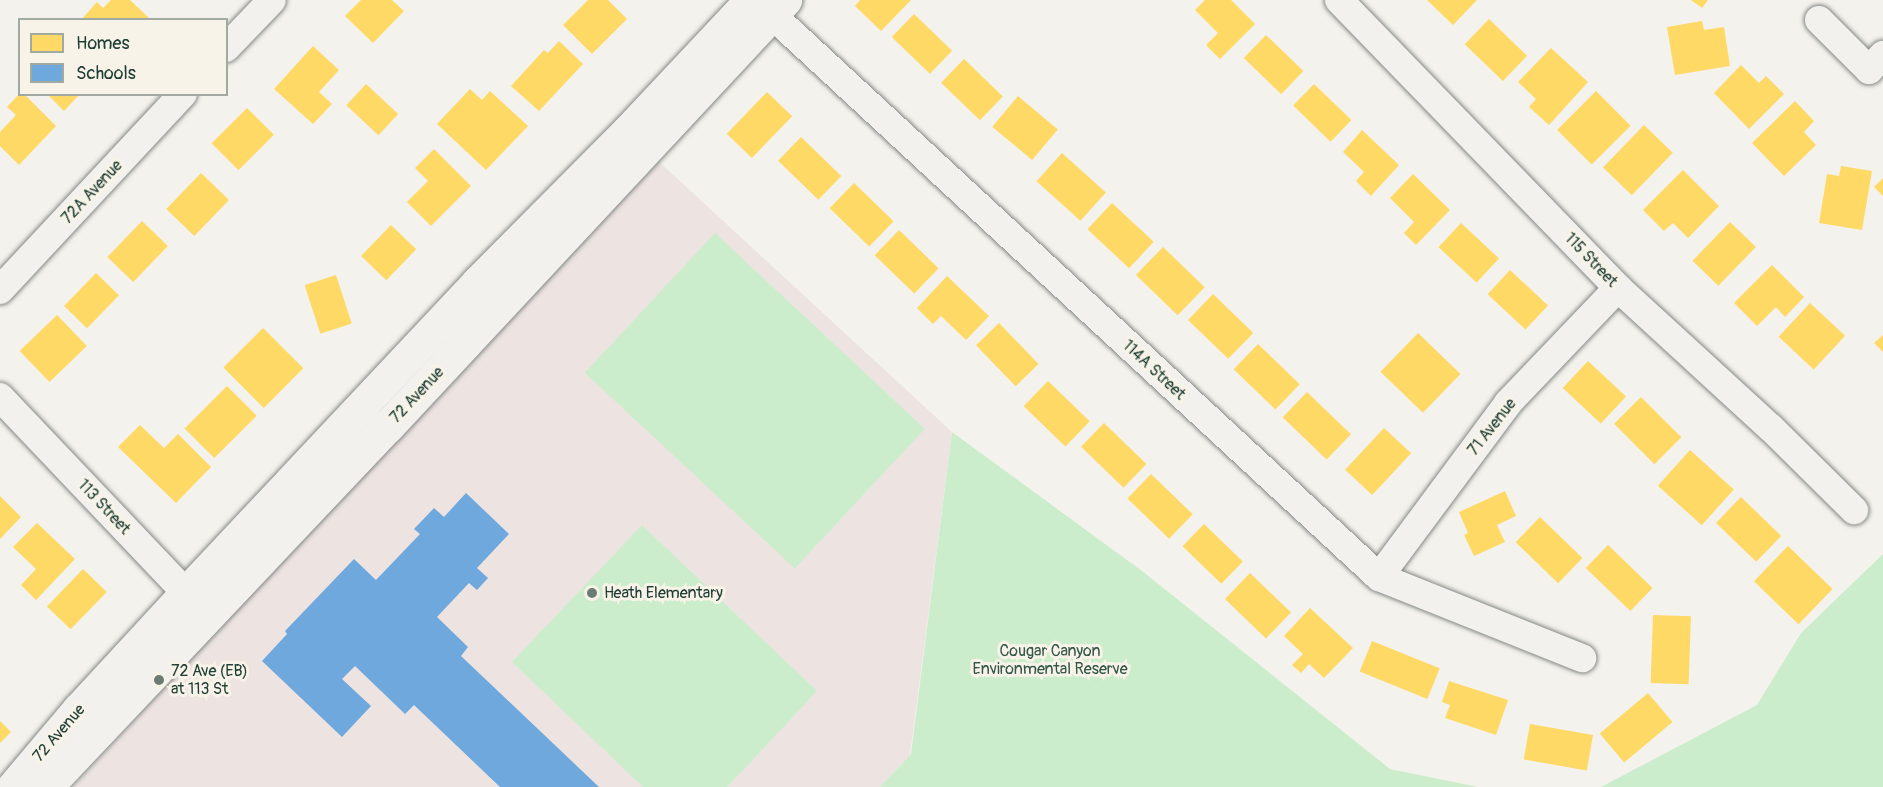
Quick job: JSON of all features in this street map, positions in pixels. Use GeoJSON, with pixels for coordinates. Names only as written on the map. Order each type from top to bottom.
{"type":"FeatureCollection","features":[{"type":"Feature","properties":{"kind":"main road","name":"72 Avenue"},"geometry":{"type":"LineString","coordinates":[[12,787],[79,709],[186,593],[478,282],[628,131],[769,5]]}},
{"type":"Feature","properties":{"kind":"main road","name":"72 Avenue"},"geometry":{"type":"LineString","coordinates":[[46,787],[208,616],[769,5]]}},
{"type":"Feature","properties":{"kind":"street"},"geometry":{"type":"LineString","coordinates":[[228,46],[272,0]]}},
{"type":"Feature","properties":{"kind":"street","name":"115 Street"},"geometry":{"type":"LineString","coordinates":[[1345,2],[1618,288],[1771,428],[1854,510]]}},
{"type":"Feature","properties":{"kind":"street","name":"114A Street"},"geometry":{"type":"LineString","coordinates":[[769,5],[1379,577],[1582,658]]}},
{"type":"Feature","properties":{"kind":"street"},"geometry":{"type":"LineString","coordinates":[[1819,20],[1869,70],[1883,55]]}},
{"type":"Feature","properties":{"kind":"street","name":"72A Avenue"},"geometry":{"type":"LineString","coordinates":[[0,290],[181,96]]}},
{"type":"Feature","properties":{"kind":"street","name":"71 Avenue"},"geometry":{"type":"LineString","coordinates":[[1379,577],[1508,403],[1618,288]]}},
{"type":"Feature","properties":{"kind":"street","name":"113 Street"},"geometry":{"type":"LineString","coordinates":[[0,397],[208,616]]}},
{"type":"Feature","properties":{"kind":"shaded area","name":"Heath Elementary"},"geometry":{"type":"Polygon","coordinates":[[[655,158],[952,432],[910,755],[880,787],[73,787],[655,158]]]}},
{"type":"Feature","properties":{"kind":"green space"},"geometry":{"type":"Polygon","coordinates":[[[715,233],[925,429],[795,568],[585,373],[715,233]]]}},
{"type":"Feature","properties":{"kind":"green space","name":"Cougar Canyon Environmental Reserve"},"geometry":{"type":"Polygon","coordinates":[[[952,432],[1142,571],[1390,769],[1478,787],[880,787],[911,754],[952,432]]]}},
{"type":"Feature","properties":{"kind":"green space"},"geometry":{"type":"Polygon","coordinates":[[[642,525],[817,691],[727,787],[643,787],[512,662],[642,525]]]}},
{"type":"Feature","properties":{"kind":"green space"},"geometry":{"type":"Polygon","coordinates":[[[1883,554],[1883,787],[1601,787],[1757,705],[1801,633],[1883,554]]]}},
{"type":"Feature","properties":{"kind":"building: Homes"},"geometry":{"type":"Polygon","coordinates":[[[111,0],[130,0],[149,18],[83,18],[97,2],[103,8],[111,0]]]}},
{"type":"Feature","properties":{"kind":"building: Homes"},"geometry":{"type":"Polygon","coordinates":[[[361,0],[392,0],[404,11],[373,43],[345,16],[361,0]]]}},
{"type":"Feature","properties":{"kind":"building: Homes"},"geometry":{"type":"Polygon","coordinates":[[[588,0],[608,0],[627,19],[592,54],[563,25],[588,0]]]}},
{"type":"Feature","properties":{"kind":"building: Homes"},"geometry":{"type":"Polygon","coordinates":[[[860,0],[911,0],[881,31],[855,6],[860,0]]]}},
{"type":"Feature","properties":{"kind":"building: Homes"},"geometry":{"type":"Polygon","coordinates":[[[1205,0],[1231,0],[1255,24],[1220,59],[1206,45],[1218,33],[1195,10],[1205,0]]]}},
{"type":"Feature","properties":{"kind":"building: Homes"},"geometry":{"type":"Polygon","coordinates":[[[1427,0],[1477,0],[1453,25],[1427,0]]]}},
{"type":"Feature","properties":{"kind":"building: Homes"},"geometry":{"type":"Polygon","coordinates":[[[1691,0],[1708,0],[1702,8],[1691,0]]]}},
{"type":"Feature","properties":{"kind":"building: Homes"},"geometry":{"type":"Polygon","coordinates":[[[914,14],[952,51],[930,74],[892,37],[914,14]]]}},
{"type":"Feature","properties":{"kind":"building: Homes"},"geometry":{"type":"Polygon","coordinates":[[[1489,19],[1527,56],[1503,81],[1465,44],[1489,19]]]}},
{"type":"Feature","properties":{"kind":"building: Homes"},"geometry":{"type":"Polygon","coordinates":[[[1702,21],[1704,30],[1724,27],[1730,66],[1675,75],[1667,27],[1702,21]]]}},
{"type":"Feature","properties":{"kind":"building: Homes"},"geometry":{"type":"Polygon","coordinates":[[[1266,35],[1303,71],[1281,94],[1244,58],[1266,35]]]}},
{"type":"Feature","properties":{"kind":"building: Homes"},"geometry":{"type":"Polygon","coordinates":[[[559,41],[583,64],[539,111],[511,86],[544,50],[548,53],[559,41]]]}},
{"type":"Feature","properties":{"kind":"building: Homes"},"geometry":{"type":"Polygon","coordinates":[[[313,46],[339,70],[319,92],[332,104],[313,124],[274,89],[313,46]]]}},
{"type":"Feature","properties":{"kind":"building: Homes"},"geometry":{"type":"Polygon","coordinates":[[[1551,48],[1588,82],[1549,125],[1529,107],[1536,99],[1518,82],[1551,48]]]}},
{"type":"Feature","properties":{"kind":"building: Homes"},"geometry":{"type":"Polygon","coordinates":[[[964,59],[1003,97],[980,120],[941,83],[964,59]]]}},
{"type":"Feature","properties":{"kind":"building: Homes"},"geometry":{"type":"Polygon","coordinates":[[[1741,65],[1759,83],[1766,76],[1784,94],[1749,129],[1714,93],[1741,65]]]}},
{"type":"Feature","properties":{"kind":"building: Homes"},"geometry":{"type":"Polygon","coordinates":[[[366,84],[398,114],[378,135],[346,105],[366,84]]]}},
{"type":"Feature","properties":{"kind":"building: Homes"},"geometry":{"type":"Polygon","coordinates":[[[1314,84],[1351,120],[1331,142],[1293,106],[1314,84]]]}},
{"type":"Feature","properties":{"kind":"building: Homes"},"geometry":{"type":"Polygon","coordinates":[[[470,89],[482,100],[490,91],[528,126],[486,170],[437,124],[470,89]]]}},
{"type":"Feature","properties":{"kind":"building: Homes"},"geometry":{"type":"Polygon","coordinates":[[[1596,91],[1631,126],[1592,165],[1557,130],[1596,91]]]}},
{"type":"Feature","properties":{"kind":"building: Homes"},"geometry":{"type":"Polygon","coordinates":[[[767,92],[792,116],[752,158],[727,134],[767,92]]]}},
{"type":"Feature","properties":{"kind":"building: Homes"},"geometry":{"type":"Polygon","coordinates":[[[18,95],[26,96],[56,126],[19,165],[0,146],[0,132],[16,115],[7,107],[18,95]]]}},
{"type":"Feature","properties":{"kind":"building: Homes"},"geometry":{"type":"Polygon","coordinates":[[[49,96],[78,96],[64,111],[49,96]]]}},
{"type":"Feature","properties":{"kind":"building: Homes"},"geometry":{"type":"Polygon","coordinates":[[[1018,96],[1058,129],[1032,160],[992,127],[1018,96]]]}},
{"type":"Feature","properties":{"kind":"building: Homes"},"geometry":{"type":"Polygon","coordinates":[[[1795,101],[1814,121],[1804,132],[1816,145],[1784,176],[1752,143],[1795,101]]]}},
{"type":"Feature","properties":{"kind":"building: Homes"},"geometry":{"type":"Polygon","coordinates":[[[247,108],[274,135],[239,170],[212,143],[247,108]]]}},
{"type":"Feature","properties":{"kind":"building: Homes"},"geometry":{"type":"Polygon","coordinates":[[[1644,125],[1673,153],[1632,195],[1603,167],[1644,125]]]}},
{"type":"Feature","properties":{"kind":"building: Homes"},"geometry":{"type":"Polygon","coordinates":[[[1362,130],[1399,165],[1371,196],[1356,181],[1364,172],[1343,152],[1362,130]]]}},
{"type":"Feature","properties":{"kind":"building: Homes"},"geometry":{"type":"Polygon","coordinates":[[[801,137],[841,176],[818,200],[778,161],[801,137]]]}},
{"type":"Feature","properties":{"kind":"building: Homes"},"geometry":{"type":"Polygon","coordinates":[[[434,149],[471,186],[431,226],[407,202],[428,181],[415,168],[434,149]]]}},
{"type":"Feature","properties":{"kind":"building: Homes"},"geometry":{"type":"Polygon","coordinates":[[[1062,153],[1106,192],[1080,221],[1037,181],[1062,153]]]}},
{"type":"Feature","properties":{"kind":"building: Homes"},"geometry":{"type":"Polygon","coordinates":[[[1841,166],[1872,171],[1862,230],[1819,223],[1827,174],[1839,176],[1841,166]]]}},
{"type":"Feature","properties":{"kind":"building: Homes"},"geometry":{"type":"Polygon","coordinates":[[[1683,170],[1719,206],[1688,238],[1673,223],[1664,231],[1643,210],[1683,170]]]}},
{"type":"Feature","properties":{"kind":"building: Homes"},"geometry":{"type":"Polygon","coordinates":[[[201,173],[229,200],[194,236],[166,209],[201,173]]]}},
{"type":"Feature","properties":{"kind":"building: Homes"},"geometry":{"type":"Polygon","coordinates":[[[1413,174],[1450,210],[1416,245],[1404,233],[1414,222],[1390,198],[1413,174]]]}},
{"type":"Feature","properties":{"kind":"building: Homes"},"geometry":{"type":"Polygon","coordinates":[[[1883,178],[1883,196],[1874,187],[1883,178]]]}},
{"type":"Feature","properties":{"kind":"building: Homes"},"geometry":{"type":"Polygon","coordinates":[[[854,183],[894,221],[869,246],[830,208],[854,183]]]}},
{"type":"Feature","properties":{"kind":"building: Homes"},"geometry":{"type":"Polygon","coordinates":[[[1112,203],[1154,242],[1129,268],[1087,229],[1112,203]]]}},
{"type":"Feature","properties":{"kind":"building: Homes"},"geometry":{"type":"Polygon","coordinates":[[[142,221],[168,246],[133,282],[107,257],[142,221]]]}},
{"type":"Feature","properties":{"kind":"building: Homes"},"geometry":{"type":"Polygon","coordinates":[[[1730,222],[1756,247],[1718,286],[1692,261],[1730,222]]]}},
{"type":"Feature","properties":{"kind":"building: Homes"},"geometry":{"type":"Polygon","coordinates":[[[1461,223],[1499,258],[1477,283],[1438,247],[1461,223]]]}},
{"type":"Feature","properties":{"kind":"building: Homes"},"geometry":{"type":"Polygon","coordinates":[[[391,225],[416,249],[386,280],[361,256],[391,225]]]}},
{"type":"Feature","properties":{"kind":"building: Homes"},"geometry":{"type":"Polygon","coordinates":[[[899,230],[939,268],[914,293],[875,255],[899,230]]]}},
{"type":"Feature","properties":{"kind":"building: Homes"},"geometry":{"type":"Polygon","coordinates":[[[1163,247],[1205,287],[1178,315],[1136,275],[1163,247]]]}},
{"type":"Feature","properties":{"kind":"building: Homes"},"geometry":{"type":"Polygon","coordinates":[[[1772,265],[1804,297],[1785,317],[1776,307],[1757,326],[1734,303],[1772,265]]]}},
{"type":"Feature","properties":{"kind":"building: Homes"},"geometry":{"type":"Polygon","coordinates":[[[1510,270],[1548,305],[1526,330],[1487,294],[1510,270]]]}},
{"type":"Feature","properties":{"kind":"building: Homes"},"geometry":{"type":"Polygon","coordinates":[[[96,273],[119,295],[87,328],[64,306],[96,273]]]}},
{"type":"Feature","properties":{"kind":"building: Homes"},"geometry":{"type":"Polygon","coordinates":[[[336,275],[352,324],[320,334],[305,285],[336,275]]]}},
{"type":"Feature","properties":{"kind":"building: Homes"},"geometry":{"type":"Polygon","coordinates":[[[947,276],[989,316],[966,340],[941,316],[933,324],[917,308],[947,276]]]}},
{"type":"Feature","properties":{"kind":"building: Homes"},"geometry":{"type":"Polygon","coordinates":[[[1213,294],[1253,333],[1228,359],[1188,320],[1213,294]]]}},
{"type":"Feature","properties":{"kind":"building: Homes"},"geometry":{"type":"Polygon","coordinates":[[[1810,303],[1845,336],[1814,369],[1779,337],[1810,303]]]}},
{"type":"Feature","properties":{"kind":"building: Homes"},"geometry":{"type":"Polygon","coordinates":[[[57,315],[87,346],[49,382],[20,351],[57,315]]]}},
{"type":"Feature","properties":{"kind":"building: Homes"},"geometry":{"type":"Polygon","coordinates":[[[999,323],[1039,364],[1016,386],[976,345],[999,323]]]}},
{"type":"Feature","properties":{"kind":"building: Homes"},"geometry":{"type":"Polygon","coordinates":[[[263,328],[303,368],[264,408],[223,368],[263,328]]]}},
{"type":"Feature","properties":{"kind":"building: Homes"},"geometry":{"type":"Polygon","coordinates":[[[1418,333],[1460,374],[1423,413],[1380,372],[1418,333]]]}},
{"type":"Feature","properties":{"kind":"building: Homes"},"geometry":{"type":"Polygon","coordinates":[[[1883,335],[1883,352],[1874,343],[1883,335]]]}},
{"type":"Feature","properties":{"kind":"building: Homes"},"geometry":{"type":"Polygon","coordinates":[[[1258,344],[1300,384],[1275,409],[1234,369],[1258,344]]]}},
{"type":"Feature","properties":{"kind":"building: Homes"},"geometry":{"type":"Polygon","coordinates":[[[1588,361],[1626,396],[1601,424],[1563,388],[1588,361]]]}},
{"type":"Feature","properties":{"kind":"building: Homes"},"geometry":{"type":"Polygon","coordinates":[[[1048,381],[1090,421],[1065,446],[1024,406],[1048,381]]]}},
{"type":"Feature","properties":{"kind":"building: Homes"},"geometry":{"type":"Polygon","coordinates":[[[227,386],[257,416],[214,458],[185,428],[227,386]]]}},
{"type":"Feature","properties":{"kind":"building: Homes"},"geometry":{"type":"Polygon","coordinates":[[[1307,392],[1351,434],[1327,460],[1283,417],[1307,392]]]}},
{"type":"Feature","properties":{"kind":"building: Homes"},"geometry":{"type":"Polygon","coordinates":[[[1641,397],[1681,437],[1654,464],[1614,424],[1641,397]]]}},
{"type":"Feature","properties":{"kind":"building: Homes"},"geometry":{"type":"Polygon","coordinates":[[[1104,423],[1146,464],[1124,488],[1081,447],[1104,423]]]}},
{"type":"Feature","properties":{"kind":"building: Homes"},"geometry":{"type":"Polygon","coordinates":[[[140,425],[164,448],[178,434],[211,467],[176,503],[118,447],[140,425]]]}},
{"type":"Feature","properties":{"kind":"building: Homes"},"geometry":{"type":"Polygon","coordinates":[[[1384,428],[1411,453],[1372,495],[1345,470],[1384,428]]]}},
{"type":"Feature","properties":{"kind":"building: Homes"},"geometry":{"type":"Polygon","coordinates":[[[1690,450],[1734,489],[1702,525],[1658,486],[1690,450]]]}},
{"type":"Feature","properties":{"kind":"building: Homes"},"geometry":{"type":"Polygon","coordinates":[[[1151,474],[1193,514],[1169,539],[1127,498],[1151,474]]]}},
{"type":"Feature","properties":{"kind":"building: Homes"},"geometry":{"type":"Polygon","coordinates":[[[1505,491],[1516,516],[1497,525],[1505,542],[1474,556],[1464,535],[1468,533],[1459,512],[1505,491]]]}},
{"type":"Feature","properties":{"kind":"building: Homes"},"geometry":{"type":"Polygon","coordinates":[[[0,496],[21,517],[0,539],[0,496]]]}},
{"type":"Feature","properties":{"kind":"building: Homes"},"geometry":{"type":"Polygon","coordinates":[[[1741,497],[1781,536],[1756,562],[1716,523],[1741,497]]]}},
{"type":"Feature","properties":{"kind":"building: Homes"},"geometry":{"type":"Polygon","coordinates":[[[1540,517],[1582,558],[1558,583],[1516,542],[1540,517]]]}},
{"type":"Feature","properties":{"kind":"building: Homes"},"geometry":{"type":"Polygon","coordinates":[[[37,523],[75,559],[36,600],[21,585],[36,569],[13,547],[37,523]]]}},
{"type":"Feature","properties":{"kind":"building: Homes"},"geometry":{"type":"Polygon","coordinates":[[[1204,524],[1243,562],[1221,584],[1182,546],[1204,524]]]}},
{"type":"Feature","properties":{"kind":"building: Homes"},"geometry":{"type":"Polygon","coordinates":[[[1608,545],[1653,588],[1630,611],[1586,568],[1608,545]]]}},
{"type":"Feature","properties":{"kind":"building: Homes"},"geometry":{"type":"Polygon","coordinates":[[[1788,546],[1833,589],[1799,624],[1754,581],[1788,546]]]}},
{"type":"Feature","properties":{"kind":"building: Homes"},"geometry":{"type":"Polygon","coordinates":[[[83,569],[107,592],[71,629],[47,606],[83,569]]]}},
{"type":"Feature","properties":{"kind":"building: Homes"},"geometry":{"type":"Polygon","coordinates":[[[1250,573],[1291,613],[1266,638],[1225,599],[1250,573]]]}},
{"type":"Feature","properties":{"kind":"building: Homes"},"geometry":{"type":"Polygon","coordinates":[[[1310,608],[1353,648],[1324,678],[1309,664],[1301,673],[1292,665],[1303,654],[1284,636],[1310,608]]]}},
{"type":"Feature","properties":{"kind":"building: Homes"},"geometry":{"type":"Polygon","coordinates":[[[1653,615],[1691,616],[1689,684],[1651,683],[1653,615]]]}},
{"type":"Feature","properties":{"kind":"building: Homes"},"geometry":{"type":"Polygon","coordinates":[[[1372,641],[1440,668],[1427,699],[1360,672],[1372,641]]]}},
{"type":"Feature","properties":{"kind":"building: Homes"},"geometry":{"type":"Polygon","coordinates":[[[1449,681],[1508,700],[1496,735],[1445,718],[1450,705],[1442,702],[1449,681]]]}},
{"type":"Feature","properties":{"kind":"building: Homes"},"geometry":{"type":"Polygon","coordinates":[[[1648,693],[1672,722],[1624,763],[1600,733],[1648,693]]]}},
{"type":"Feature","properties":{"kind":"building: Homes"},"geometry":{"type":"Polygon","coordinates":[[[0,721],[11,732],[0,743],[0,721]]]}},
{"type":"Feature","properties":{"kind":"building: Homes"},"geometry":{"type":"Polygon","coordinates":[[[1530,724],[1593,735],[1587,771],[1524,759],[1530,724]]]}},
{"type":"Feature","properties":{"kind":"building: Schools"},"geometry":{"type":"Polygon","coordinates":[[[466,493],[509,534],[477,568],[488,578],[477,590],[469,583],[437,617],[468,647],[461,656],[599,787],[500,787],[414,705],[405,714],[355,666],[342,679],[371,706],[342,737],[262,661],[287,634],[285,631],[354,559],[376,580],[420,534],[414,529],[434,508],[444,517],[466,493]]]}},
{"type":"Feature","properties":{"kind":"place","name":"Heath Elementary"},"geometry":{"type":"Point","coordinates":[592,593]}},
{"type":"Feature","properties":{"kind":"place","name":"72 Ave (EB) at 113 St"},"geometry":{"type":"Point","coordinates":[159,680]}}]}
